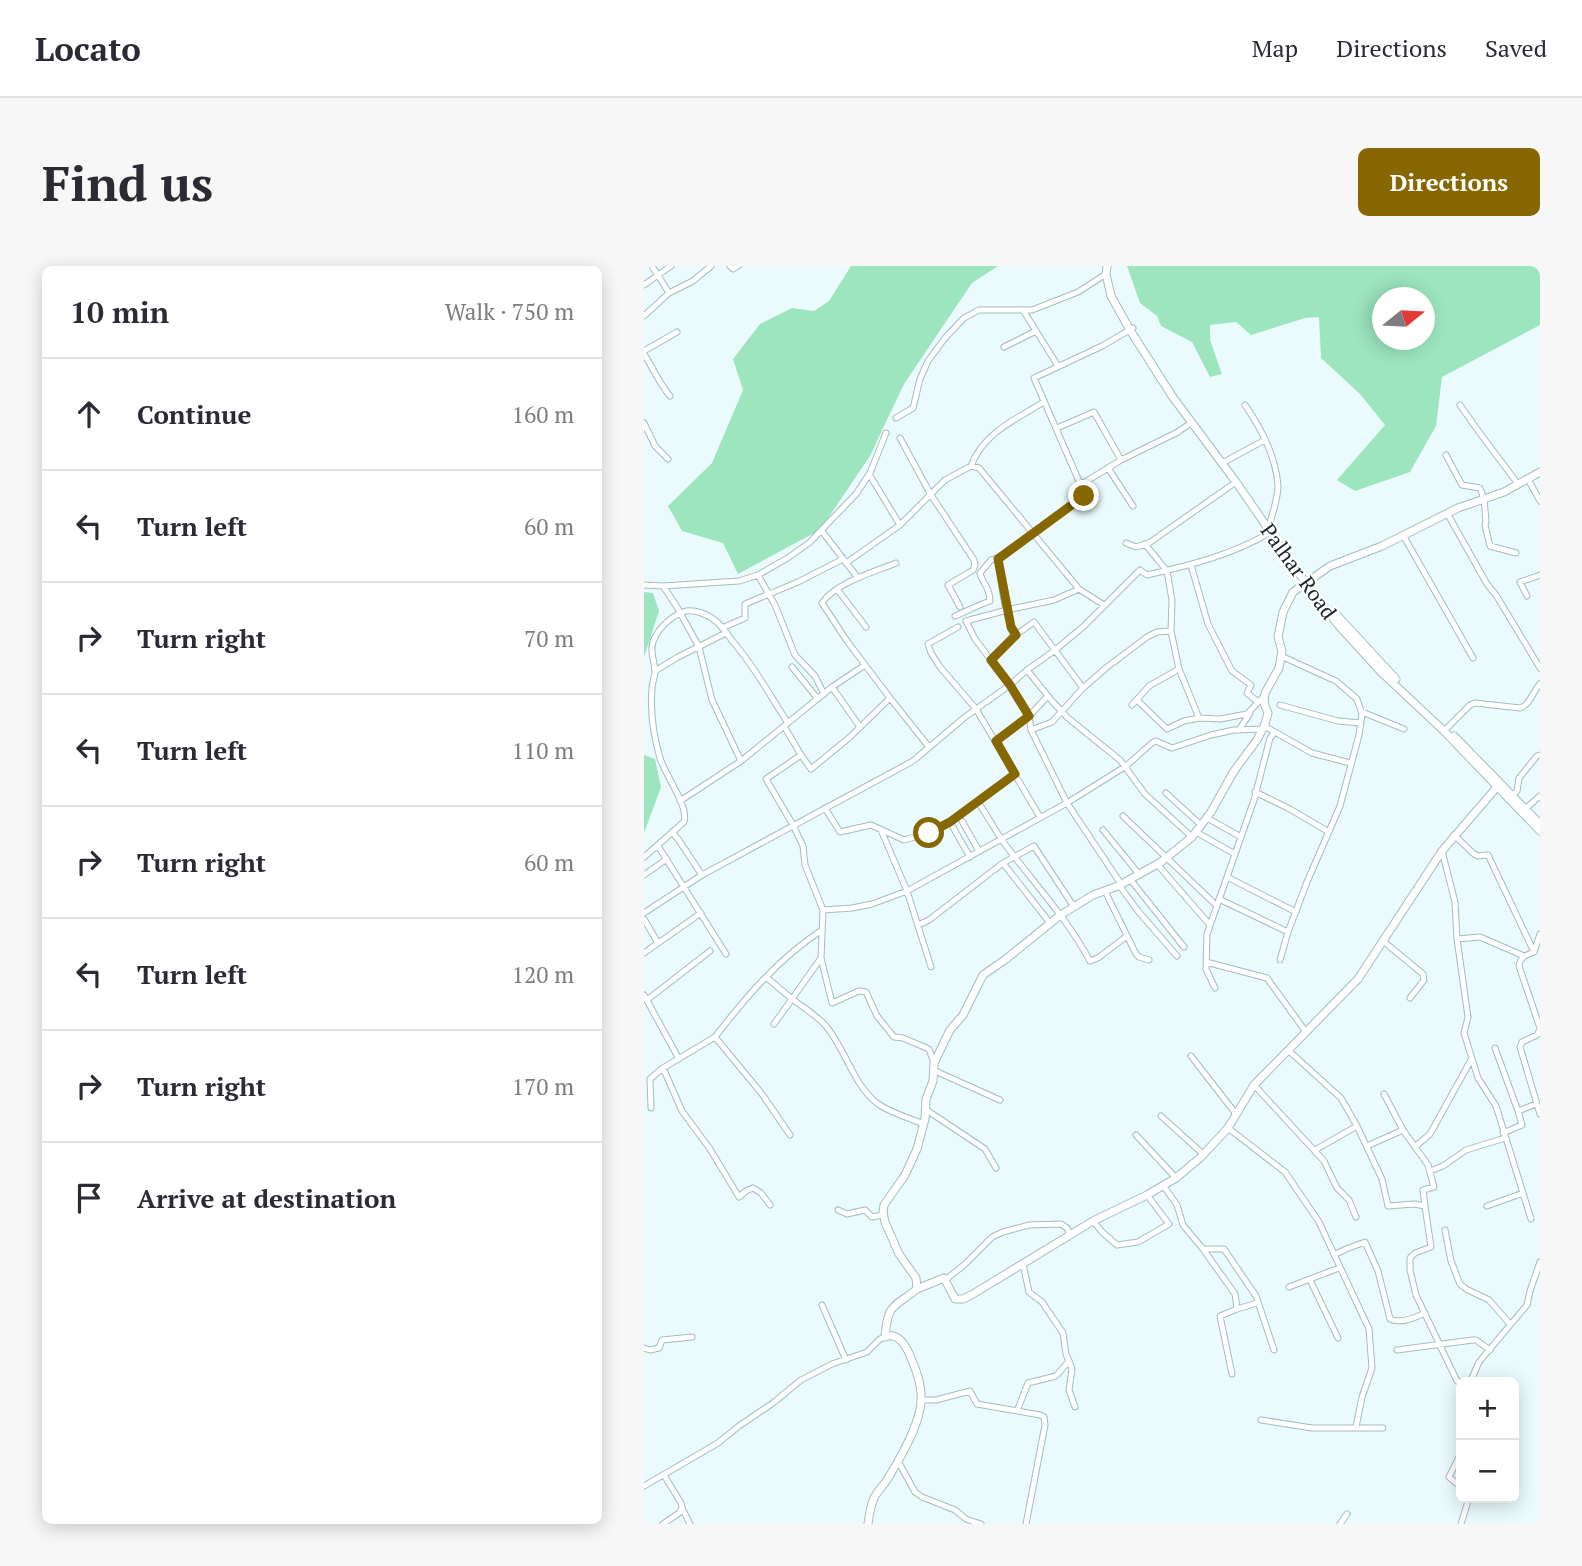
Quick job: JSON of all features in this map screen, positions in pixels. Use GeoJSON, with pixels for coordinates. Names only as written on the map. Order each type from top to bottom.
{"type":"FeatureCollection","features":[{"type":"Feature","properties":{"kind":"street"},"geometry":{"type":"LineString","coordinates":[[644,282],[665,266]]}},
{"type":"Feature","properties":{"kind":"street"},"geometry":{"type":"LineString","coordinates":[[655,271],[671,266]]}},
{"type":"Feature","properties":{"kind":"street"},"geometry":{"type":"LineString","coordinates":[[644,316],[669,293],[693,281],[711,266]]}},
{"type":"Feature","properties":{"kind":"street"},"geometry":{"type":"LineString","coordinates":[[730,266],[733,269],[738,266]]}},
{"type":"Feature","properties":{"kind":"street"},"geometry":{"type":"LineString","coordinates":[[897,418],[913,408],[920,379],[928,361],[964,318],[979,310],[1032,310],[1078,292],[1108,270]]}},
{"type":"Feature","properties":{"kind":"street","name":"Palhar Road"},"geometry":{"type":"LineString","coordinates":[[1108,270],[1111,296],[1131,329],[1191,423],[1224,462],[1271,528]]}},
{"type":"Feature","properties":{"kind":"street"},"geometry":{"type":"LineString","coordinates":[[655,271],[669,293]]}},
{"type":"Feature","properties":{"kind":"street"},"geometry":{"type":"LineString","coordinates":[[1023,310],[1058,366]]}},
{"type":"Feature","properties":{"kind":"street"},"geometry":{"type":"LineString","coordinates":[[955,616],[990,601],[987,585],[980,576],[988,562],[1000,557],[1085,495],[1034,378],[1131,329]]}},
{"type":"Feature","properties":{"kind":"street","name":"Palhar Road"},"geometry":{"type":"LineString","coordinates":[[1131,329],[1307,581],[1360,642],[1497,787],[1540,824]]}},
{"type":"Feature","properties":{"kind":"street"},"geometry":{"type":"LineString","coordinates":[[1004,348],[1036,331]]}},
{"type":"Feature","properties":{"kind":"street"},"geometry":{"type":"LineString","coordinates":[[670,396],[660,384],[644,353],[677,332]]}},
{"type":"Feature","properties":{"kind":"street"},"geometry":{"type":"LineString","coordinates":[[655,671],[745,618],[745,604],[845,561],[900,526],[945,481],[971,466],[980,448],[999,429],[1044,402]]}},
{"type":"Feature","properties":{"kind":"street"},"geometry":{"type":"LineString","coordinates":[[644,913],[684,886],[913,761],[1084,626],[1140,570],[1147,575],[1221,556],[1251,544],[1271,528],[1278,483],[1260,428],[1245,405]]}},
{"type":"Feature","properties":{"kind":"street"},"geometry":{"type":"LineString","coordinates":[[1460,405],[1518,484]]}},
{"type":"Feature","properties":{"kind":"street"},"geometry":{"type":"LineString","coordinates":[[1057,428],[1094,412],[1121,460]]}},
{"type":"Feature","properties":{"kind":"street"},"geometry":{"type":"LineString","coordinates":[[644,423],[655,446],[668,459]]}},
{"type":"Feature","properties":{"kind":"street"},"geometry":{"type":"LineString","coordinates":[[1082,484],[1191,423]]}},
{"type":"Feature","properties":{"kind":"street"},"geometry":{"type":"LineString","coordinates":[[644,585],[739,581],[758,575],[797,551],[809,543],[856,494],[869,474],[886,433]]}},
{"type":"Feature","properties":{"kind":"street"},"geometry":{"type":"LineString","coordinates":[[901,438],[930,495],[974,560],[973,570],[948,586],[960,607]]}},
{"type":"Feature","properties":{"kind":"street"},"geometry":{"type":"LineString","coordinates":[[1224,462],[1265,440]]}},
{"type":"Feature","properties":{"kind":"street"},"geometry":{"type":"LineString","coordinates":[[1446,455],[1459,482],[1480,488],[1490,546],[1516,553]]}},
{"type":"Feature","properties":{"kind":"street"},"geometry":{"type":"LineString","coordinates":[[971,466],[979,468],[1079,589],[1104,606]]}},
{"type":"Feature","properties":{"kind":"street"},"geometry":{"type":"LineString","coordinates":[[1108,468],[1133,506]]}},
{"type":"Feature","properties":{"kind":"street"},"geometry":{"type":"LineString","coordinates":[[823,910],[872,904],[907,891],[1067,803],[1126,766],[1167,729],[1184,721],[1247,714],[1265,695],[1279,668],[1282,651],[1278,637],[1283,612],[1293,592],[1330,566],[1382,546],[1447,513],[1504,492],[1540,472]]}},
{"type":"Feature","properties":{"kind":"street"},"geometry":{"type":"LineString","coordinates":[[869,474],[900,526]]}},
{"type":"Feature","properties":{"kind":"street"},"geometry":{"type":"LineString","coordinates":[[1528,479],[1540,501]]}},
{"type":"Feature","properties":{"kind":"street"},"geometry":{"type":"LineString","coordinates":[[1126,543],[1136,547],[1145,544],[1237,482]]}},
{"type":"Feature","properties":{"kind":"street"},"geometry":{"type":"LineString","coordinates":[[1447,513],[1487,584],[1540,668]]}},
{"type":"Feature","properties":{"kind":"street"},"geometry":{"type":"LineString","coordinates":[[821,530],[858,578]]}},
{"type":"Feature","properties":{"kind":"street"},"geometry":{"type":"LineString","coordinates":[[1404,535],[1472,658]]}},
{"type":"Feature","properties":{"kind":"street"},"geometry":{"type":"LineString","coordinates":[[1145,544],[1167,570],[1172,600],[1171,631],[1179,670],[1199,719]]}},
{"type":"Feature","properties":{"kind":"street"},"geometry":{"type":"LineString","coordinates":[[1000,557],[998,562],[1007,610],[1016,635]]}},
{"type":"Feature","properties":{"kind":"street"},"geometry":{"type":"LineString","coordinates":[[896,563],[858,578],[838,589],[822,603],[847,641],[929,747]]}},
{"type":"Feature","properties":{"kind":"street"},"geometry":{"type":"LineString","coordinates":[[1191,565],[1208,624],[1232,671],[1251,685],[1247,692],[1258,702]]}},
{"type":"Feature","properties":{"kind":"street"},"geometry":{"type":"LineString","coordinates":[[758,575],[784,626],[795,655],[815,676],[824,694]]}},
{"type":"Feature","properties":{"kind":"street"},"geometry":{"type":"LineString","coordinates":[[1527,597],[1520,582],[1540,576]]}},
{"type":"Feature","properties":{"kind":"street"},"geometry":{"type":"LineString","coordinates":[[663,586],[699,647],[717,715],[741,761]]}},
{"type":"Feature","properties":{"kind":"street"},"geometry":{"type":"LineString","coordinates":[[838,589],[866,627]]}},
{"type":"Feature","properties":{"kind":"street"},"geometry":{"type":"LineString","coordinates":[[1079,589],[1054,600],[966,621],[975,639],[1010,685],[1029,716],[1031,730],[1067,803],[1138,911],[1177,956]]}},
{"type":"Feature","properties":{"kind":"street"},"geometry":{"type":"LineString","coordinates":[[644,857],[684,822],[686,817],[659,754],[651,705],[655,671],[651,652],[654,638],[661,628],[681,613],[701,612],[724,630],[746,657],[811,769],[860,727],[889,697]]}},
{"type":"Feature","properties":{"kind":"street"},"geometry":{"type":"LineString","coordinates":[[991,660],[1016,635],[1034,622],[1083,688]]}},
{"type":"Feature","properties":{"kind":"street"},"geometry":{"type":"LineString","coordinates":[[958,627],[928,644],[931,653],[953,684],[976,709],[1040,817]]}},
{"type":"Feature","properties":{"kind":"street"},"geometry":{"type":"LineString","coordinates":[[1031,730],[1052,722],[1083,688],[1147,637],[1157,632],[1171,631]]}},
{"type":"Feature","properties":{"kind":"street"},"geometry":{"type":"LineString","coordinates":[[1280,960],[1288,932],[1340,806],[1362,712],[1357,699],[1336,681],[1281,656]]}},
{"type":"Feature","properties":{"kind":"street"},"geometry":{"type":"LineString","coordinates":[[680,801],[741,761],[832,687],[865,665]]}},
{"type":"Feature","properties":{"kind":"street"},"geometry":{"type":"LineString","coordinates":[[792,667],[818,699]]}},
{"type":"Feature","properties":{"kind":"street"},"geometry":{"type":"LineString","coordinates":[[1027,670],[1062,712],[1126,766],[1146,794],[1196,831],[1235,854]]}},
{"type":"Feature","properties":{"kind":"street"},"geometry":{"type":"LineString","coordinates":[[1167,729],[1135,702],[1149,686],[1179,670]]}},
{"type":"Feature","properties":{"kind":"street"},"geometry":{"type":"LineString","coordinates":[[1445,730],[1475,703],[1524,707],[1540,684]]}},
{"type":"Feature","properties":{"kind":"street"},"geometry":{"type":"LineString","coordinates":[[832,687],[860,727]]}},
{"type":"Feature","properties":{"kind":"street"},"geometry":{"type":"LineString","coordinates":[[933,1066],[950,1030],[963,1015],[983,975],[1061,915],[1093,895],[1120,885],[1157,864],[1196,831],[1264,728],[1268,713],[1264,703],[1265,695]]}},
{"type":"Feature","properties":{"kind":"street"},"geometry":{"type":"LineString","coordinates":[[996,741],[1029,716],[1048,696]]}},
{"type":"Feature","properties":{"kind":"street"},"geometry":{"type":"LineString","coordinates":[[1238,730],[1258,702]]}},
{"type":"Feature","properties":{"kind":"street"},"geometry":{"type":"LineString","coordinates":[[1280,705],[1338,721],[1361,723]]}},
{"type":"Feature","properties":{"kind":"street"},"geometry":{"type":"LineString","coordinates":[[1362,712],[1404,729]]}},
{"type":"Feature","properties":{"kind":"street"},"geometry":{"type":"LineString","coordinates":[[1156,741],[1172,748],[1211,735],[1264,728],[1312,753],[1350,764]]}},
{"type":"Feature","properties":{"kind":"street","name":"Palhar Road"},"geometry":{"type":"LineString","coordinates":[[1445,730],[1513,795],[1540,831]]}},
{"type":"Feature","properties":{"kind":"street"},"geometry":{"type":"LineString","coordinates":[[1215,988],[1206,969],[1207,933],[1254,800],[1270,738],[1275,732]]}},
{"type":"Feature","properties":{"kind":"street"},"geometry":{"type":"LineString","coordinates":[[801,755],[766,779],[803,846],[805,865],[823,910],[821,958],[832,1003],[859,991],[866,992],[877,1016],[894,1037],[929,1049],[933,1066],[933,1081],[926,1099],[917,1149],[905,1175],[884,1206],[883,1215],[893,1242],[916,1278],[916,1289]]}},
{"type":"Feature","properties":{"kind":"street"},"geometry":{"type":"LineString","coordinates":[[1513,795],[1517,791],[1519,778],[1540,755]]}},
{"type":"Feature","properties":{"kind":"street"},"geometry":{"type":"LineString","coordinates":[[825,808],[840,832],[871,825],[904,840],[929,833],[950,822],[1015,774]]}},
{"type":"Feature","properties":{"kind":"street"},"geometry":{"type":"LineString","coordinates":[[945,1280],[955,1299],[974,1294],[1093,1221],[1176,1178],[1203,1154],[1228,1128],[1254,1085],[1358,979],[1442,851],[1497,787]]}},
{"type":"Feature","properties":{"kind":"street"},"geometry":{"type":"LineString","coordinates":[[1255,792],[1329,832]]}},
{"type":"Feature","properties":{"kind":"street"},"geometry":{"type":"LineString","coordinates":[[1166,793],[1196,831]]}},
{"type":"Feature","properties":{"kind":"street"},"geometry":{"type":"LineString","coordinates":[[1524,810],[1540,796]]}},
{"type":"Feature","properties":{"kind":"street"},"geometry":{"type":"LineString","coordinates":[[978,802],[1014,856],[1061,915],[1091,961],[1126,936]]}},
{"type":"Feature","properties":{"kind":"street"},"geometry":{"type":"LineString","coordinates":[[1123,816],[1217,906]]}},
{"type":"Feature","properties":{"kind":"street"},"geometry":{"type":"LineString","coordinates":[[1207,818],[1241,837]]}},
{"type":"Feature","properties":{"kind":"street"},"geometry":{"type":"LineString","coordinates":[[962,821],[979,851]]}},
{"type":"Feature","properties":{"kind":"street"},"geometry":{"type":"LineString","coordinates":[[950,822],[970,857]]}},
{"type":"Feature","properties":{"kind":"street"},"geometry":{"type":"LineString","coordinates":[[881,830],[907,891],[931,967]]}},
{"type":"Feature","properties":{"kind":"street"},"geometry":{"type":"LineString","coordinates":[[1103,830],[1139,874]]}},
{"type":"Feature","properties":{"kind":"street"},"geometry":{"type":"LineString","coordinates":[[672,832],[702,876]]}},
{"type":"Feature","properties":{"kind":"street"},"geometry":{"type":"LineString","coordinates":[[1454,835],[1474,854],[1488,855],[1534,952]]}},
{"type":"Feature","properties":{"kind":"street"},"geometry":{"type":"LineString","coordinates":[[658,846],[726,954]]}},
{"type":"Feature","properties":{"kind":"street"},"geometry":{"type":"LineString","coordinates":[[918,925],[929,920],[1003,863],[1034,846],[1074,907]]}},
{"type":"Feature","properties":{"kind":"street"},"geometry":{"type":"LineString","coordinates":[[1442,851],[1455,902],[1457,939],[1468,1017],[1464,1033],[1478,1078],[1496,1106],[1531,1219]]}},
{"type":"Feature","properties":{"kind":"street"},"geometry":{"type":"LineString","coordinates":[[644,875],[667,859]]}},
{"type":"Feature","properties":{"kind":"street"},"geometry":{"type":"LineString","coordinates":[[1003,863],[1050,923]]}},
{"type":"Feature","properties":{"kind":"street"},"geometry":{"type":"LineString","coordinates":[[1157,864],[1210,925]]}},
{"type":"Feature","properties":{"kind":"street"},"geometry":{"type":"LineString","coordinates":[[1227,877],[1296,912]]}},
{"type":"Feature","properties":{"kind":"street"},"geometry":{"type":"LineString","coordinates":[[1130,879],[1185,947]]}},
{"type":"Feature","properties":{"kind":"street"},"geometry":{"type":"LineString","coordinates":[[1105,891],[1139,957],[1149,960]]}},
{"type":"Feature","properties":{"kind":"street"},"geometry":{"type":"LineString","coordinates":[[1219,899],[1288,932]]}},
{"type":"Feature","properties":{"kind":"street"},"geometry":{"type":"LineString","coordinates":[[644,953],[701,913]]}},
{"type":"Feature","properties":{"kind":"street"},"geometry":{"type":"LineString","coordinates":[[644,919],[658,943]]}},
{"type":"Feature","properties":{"kind":"street"},"geometry":{"type":"LineString","coordinates":[[651,1108],[650,1079],[663,1068],[715,1037],[780,962],[822,930]]}},
{"type":"Feature","properties":{"kind":"street"},"geometry":{"type":"LineString","coordinates":[[1540,934],[1534,952],[1524,956],[1519,966],[1540,1028],[1537,1035],[1522,1042],[1520,1047],[1540,1114]]}},
{"type":"Feature","properties":{"kind":"street"},"geometry":{"type":"LineString","coordinates":[[1457,939],[1480,937],[1524,956]]}},
{"type":"Feature","properties":{"kind":"street"},"geometry":{"type":"LineString","coordinates":[[1383,941],[1423,974],[1424,980],[1410,998]]}},
{"type":"Feature","properties":{"kind":"street"},"geometry":{"type":"LineString","coordinates":[[679,1059],[645,998],[710,951]]}},
{"type":"Feature","properties":{"kind":"street"},"geometry":{"type":"LineString","coordinates":[[774,1024],[821,958]]}},
{"type":"Feature","properties":{"kind":"street"},"geometry":{"type":"LineString","coordinates":[[1206,962],[1267,978],[1306,1032]]}},
{"type":"Feature","properties":{"kind":"street"},"geometry":{"type":"LineString","coordinates":[[766,977],[826,1026],[871,1097],[881,1105],[923,1124]]}},
{"type":"Feature","properties":{"kind":"street"},"geometry":{"type":"LineString","coordinates":[[715,1037],[762,1094],[790,1135]]}},
{"type":"Feature","properties":{"kind":"street"},"geometry":{"type":"LineString","coordinates":[[1430,1171],[1443,1166],[1466,1150],[1522,1125],[1495,1048]]}},
{"type":"Feature","properties":{"kind":"street"},"geometry":{"type":"LineString","coordinates":[[1288,1050],[1341,1098],[1382,1179],[1388,1206],[1414,1203],[1424,1206]]}},
{"type":"Feature","properties":{"kind":"street"},"geometry":{"type":"LineString","coordinates":[[1191,1056],[1236,1114]]}},
{"type":"Feature","properties":{"kind":"street"},"geometry":{"type":"LineString","coordinates":[[1416,1146],[1430,1134],[1471,1060]]}},
{"type":"Feature","properties":{"kind":"street"},"geometry":{"type":"LineString","coordinates":[[933,1066],[1000,1100]]}},
{"type":"Feature","properties":{"kind":"street"},"geometry":{"type":"LineString","coordinates":[[663,1068],[682,1111],[710,1149],[739,1197],[753,1188],[761,1193],[769,1205]]}},
{"type":"Feature","properties":{"kind":"street"},"geometry":{"type":"LineString","coordinates":[[1254,1085],[1324,1161],[1337,1188],[1349,1200],[1356,1217]]}},
{"type":"Feature","properties":{"kind":"street"},"geometry":{"type":"LineString","coordinates":[[1384,1094],[1403,1130],[1430,1171],[1434,1187],[1423,1190],[1430,1247],[1415,1252],[1410,1258],[1410,1270],[1416,1295],[1456,1379]]}},
{"type":"Feature","properties":{"kind":"street"},"geometry":{"type":"LineString","coordinates":[[1518,1111],[1536,1104]]}},
{"type":"Feature","properties":{"kind":"street"},"geometry":{"type":"LineString","coordinates":[[925,1109],[985,1149],[996,1168]]}},
{"type":"Feature","properties":{"kind":"street"},"geometry":{"type":"LineString","coordinates":[[1161,1116],[1203,1154]]}},
{"type":"Feature","properties":{"kind":"street"},"geometry":{"type":"LineString","coordinates":[[1315,1150],[1357,1126]]}},
{"type":"Feature","properties":{"kind":"street"},"geometry":{"type":"LineString","coordinates":[[1228,1128],[1284,1172],[1319,1222],[1369,1329],[1372,1368],[1356,1427]]}},
{"type":"Feature","properties":{"kind":"street"},"geometry":{"type":"LineString","coordinates":[[1367,1146],[1403,1130]]}},
{"type":"Feature","properties":{"kind":"street"},"geometry":{"type":"LineString","coordinates":[[1136,1135],[1176,1178]]}},
{"type":"Feature","properties":{"kind":"street"},"geometry":{"type":"LineString","coordinates":[[1163,1185],[1177,1205],[1183,1225],[1235,1294],[1237,1309]]}},
{"type":"Feature","properties":{"kind":"street"},"geometry":{"type":"LineString","coordinates":[[1487,1206],[1522,1193]]}},
{"type":"Feature","properties":{"kind":"street"},"geometry":{"type":"LineString","coordinates":[[1093,1221],[1117,1245],[1138,1242],[1169,1224],[1147,1195]]}},
{"type":"Feature","properties":{"kind":"street"},"geometry":{"type":"LineString","coordinates":[[838,1210],[847,1214],[865,1210],[872,1217],[883,1215]]}},
{"type":"Feature","properties":{"kind":"street"},"geometry":{"type":"LineString","coordinates":[[885,1337],[887,1315],[894,1305],[916,1289],[944,1278],[945,1280],[992,1237],[1029,1225],[1061,1224],[1067,1228],[1070,1235]]}},
{"type":"Feature","properties":{"kind":"street"},"geometry":{"type":"LineString","coordinates":[[1445,1230],[1451,1261],[1460,1284],[1489,1300],[1510,1324]]}},
{"type":"Feature","properties":{"kind":"street"},"geometry":{"type":"LineString","coordinates":[[1334,1255],[1365,1242],[1378,1271],[1390,1320],[1399,1321],[1425,1313]]}},
{"type":"Feature","properties":{"kind":"street"},"geometry":{"type":"LineString","coordinates":[[1203,1249],[1224,1249],[1256,1296],[1274,1350]]}},
{"type":"Feature","properties":{"kind":"street"},"geometry":{"type":"LineString","coordinates":[[1473,1377],[1479,1362],[1527,1305],[1540,1262]]}},
{"type":"Feature","properties":{"kind":"street"},"geometry":{"type":"LineString","coordinates":[[1023,1264],[1029,1292],[1042,1302],[1060,1327],[1072,1373],[1069,1390],[1075,1407]]}},
{"type":"Feature","properties":{"kind":"street"},"geometry":{"type":"LineString","coordinates":[[1289,1287],[1339,1268]]}},
{"type":"Feature","properties":{"kind":"street"},"geometry":{"type":"LineString","coordinates":[[1310,1280],[1338,1338]]}},
{"type":"Feature","properties":{"kind":"street"},"geometry":{"type":"LineString","coordinates":[[1232,1374],[1220,1315],[1257,1303]]}},
{"type":"Feature","properties":{"kind":"street"},"geometry":{"type":"LineString","coordinates":[[822,1305],[846,1360]]}},
{"type":"Feature","properties":{"kind":"street"},"geometry":{"type":"LineString","coordinates":[[644,1486],[718,1443],[773,1404],[800,1380],[867,1352],[880,1339],[890,1335],[905,1344],[917,1370],[921,1401],[905,1450],[874,1499],[868,1524]]}},
{"type":"Feature","properties":{"kind":"street"},"geometry":{"type":"LineString","coordinates":[[644,1348],[659,1348],[662,1340],[692,1337]]}},
{"type":"Feature","properties":{"kind":"street"},"geometry":{"type":"LineString","coordinates":[[1397,1350],[1476,1340],[1490,1350]]}},
{"type":"Feature","properties":{"kind":"street"},"geometry":{"type":"LineString","coordinates":[[1017,1411],[1028,1384],[1056,1376],[1069,1361]]}},
{"type":"Feature","properties":{"kind":"street"},"geometry":{"type":"LineString","coordinates":[[921,1401],[970,1391],[977,1404],[1044,1417],[1026,1524]]}},
{"type":"Feature","properties":{"kind":"street"},"geometry":{"type":"LineString","coordinates":[[1261,1420],[1312,1428],[1383,1428]]}},
{"type":"Feature","properties":{"kind":"street"},"geometry":{"type":"LineString","coordinates":[[898,1461],[915,1492],[981,1524]]}},
{"type":"Feature","properties":{"kind":"street"},"geometry":{"type":"LineString","coordinates":[[1456,1463],[1449,1477],[1456,1483]]}},
{"type":"Feature","properties":{"kind":"street"},"geometry":{"type":"LineString","coordinates":[[664,1475],[690,1524]]}},
{"type":"Feature","properties":{"kind":"street"},"geometry":{"type":"LineString","coordinates":[[1461,1524],[1468,1503]]}},
{"type":"Feature","properties":{"kind":"street"},"geometry":{"type":"LineString","coordinates":[[663,1524],[682,1508]]}},
{"type":"Feature","properties":{"kind":"street"},"geometry":{"type":"LineString","coordinates":[[1340,1524],[1347,1514]]}},
{"type":"Feature","properties":{"kind":"green space"},"geometry":{"type":"Polygon","coordinates":[[[851,266],[998,266],[972,283],[904,384],[870,456],[820,530],[738,574],[723,543],[682,531],[668,506],[712,463],[743,390],[733,359],[760,324],[792,308],[814,311],[829,301],[851,266]]]}},
{"type":"Feature","properties":{"kind":"green space"},"geometry":{"type":"Polygon","coordinates":[[[1127,266],[1540,266],[1540,325],[1442,377],[1436,426],[1410,472],[1355,491],[1337,480],[1385,425],[1360,394],[1321,358],[1319,317],[1305,318],[1251,335],[1236,322],[1210,325],[1210,340],[1222,374],[1210,377],[1192,342],[1161,326],[1157,316],[1140,303],[1127,266]]]}},
{"type":"Feature","properties":{"kind":"green space"},"geometry":{"type":"Polygon","coordinates":[[[644,592],[653,593],[659,611],[644,657],[644,592]]]}},
{"type":"Feature","properties":{"kind":"green space"},"geometry":{"type":"Polygon","coordinates":[[[644,755],[655,759],[661,787],[644,833],[644,755]]]}},
{"type":"Feature","properties":{"kind":"route"},"geometry":{"type":"LineString","coordinates":[[929,833],[950,822],[1015,774],[996,741],[1029,716],[991,660],[1016,635],[1011,627],[998,559],[1084,496]]}}]}
